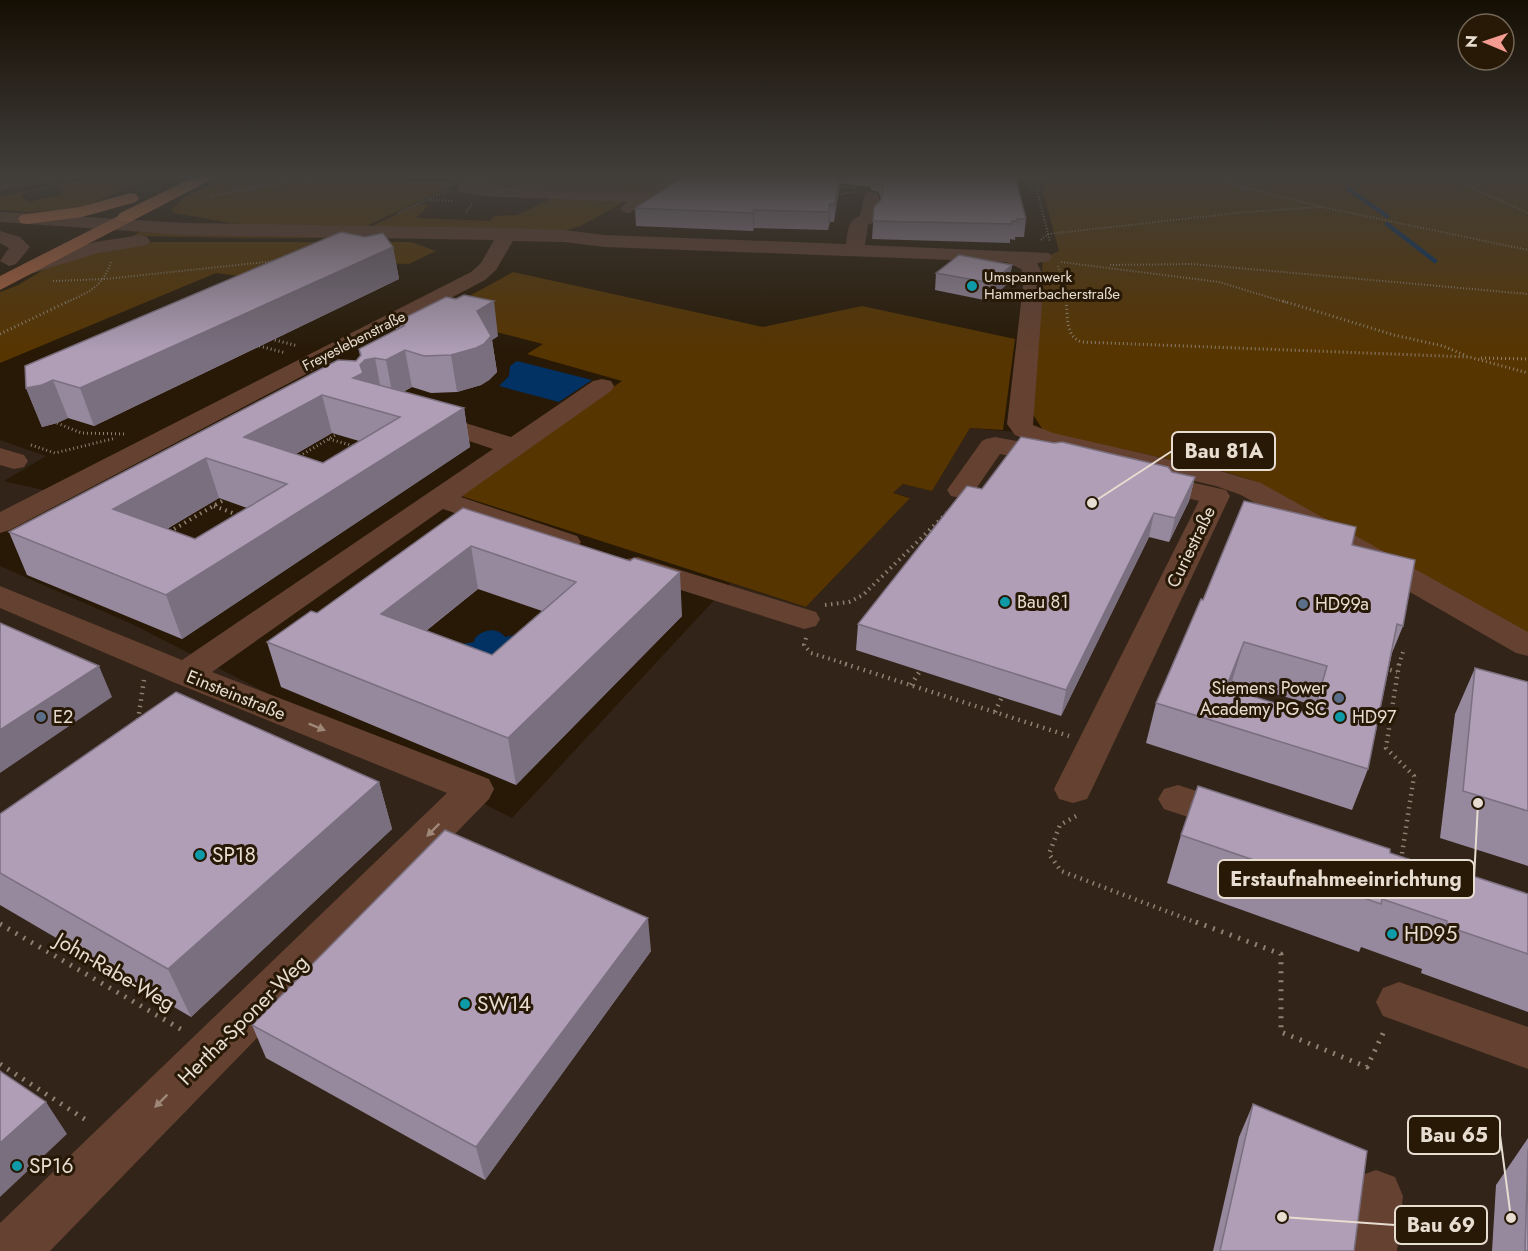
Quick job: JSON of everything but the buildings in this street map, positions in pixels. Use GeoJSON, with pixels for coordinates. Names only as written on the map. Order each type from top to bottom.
{"type":"FeatureCollection","features":[{"type":"Feature","properties":{"kind":"main road"},"geometry":{"type":"LineString","coordinates":[[5,262],[70,234]]}},
{"type":"Feature","properties":{"kind":"main road"},"geometry":{"type":"LineString","coordinates":[[0,284],[38,274],[79,234]]}},
{"type":"Feature","properties":{"kind":"street"},"geometry":{"type":"LineString","coordinates":[[132,234],[160,239]]}},
{"type":"Feature","properties":{"kind":"street"},"geometry":{"type":"LineString","coordinates":[[407,234],[855,250],[913,246],[1049,259]]}},
{"type":"Feature","properties":{"kind":"street"},"geometry":{"type":"LineString","coordinates":[[578,239],[585,234]]}},
{"type":"Feature","properties":{"kind":"street"},"geometry":{"type":"LineString","coordinates":[[855,250],[857,234]]}},
{"type":"Feature","properties":{"kind":"street"},"geometry":{"type":"LineString","coordinates":[[0,237],[13,241],[20,247],[5,262]]}},
{"type":"Feature","properties":{"kind":"street"},"geometry":{"type":"LineString","coordinates":[[38,274],[95,248],[160,239],[505,237]]}},
{"type":"Feature","properties":{"kind":"street","name":"Freyeslebenstraße"},"geometry":{"type":"LineString","coordinates":[[0,524],[184,429],[306,360],[478,276],[489,266],[505,237]]}},
{"type":"Feature","properties":{"kind":"street"},"geometry":{"type":"LineString","coordinates":[[1010,256],[1029,266],[1034,277],[1020,423],[1024,430],[1045,439],[1220,488],[1251,489],[1528,646]]}},
{"type":"Feature","properties":{"kind":"street"},"geometry":{"type":"LineString","coordinates":[[185,674],[602,386]]}},
{"type":"Feature","properties":{"kind":"street"},"geometry":{"type":"LineString","coordinates":[[397,409],[515,447]]}},
{"type":"Feature","properties":{"kind":"street","name":"Curiestraße"},"geometry":{"type":"LineString","coordinates":[[956,500],[991,447],[1001,444],[1220,488],[1094,744],[1075,802]]}},
{"type":"Feature","properties":{"kind":"street"},"geometry":{"type":"LineString","coordinates":[[440,499],[804,619]]}},
{"type":"Feature","properties":{"kind":"street","name":"Einsteinstraße"},"geometry":{"type":"LineString","coordinates":[[0,596],[185,674],[475,789]]}},
{"type":"Feature","properties":{"kind":"street","name":"Hertha-Sponer-Weg"},"geometry":{"type":"LineString","coordinates":[[11,1251],[475,789]]}},
{"type":"Feature","properties":{"kind":"street"},"geometry":{"type":"LineString","coordinates":[[1178,798],[1266,828]]}},
{"type":"Feature","properties":{"kind":"street"},"geometry":{"type":"LineString","coordinates":[[1398,1002],[1528,1048]]}},
{"type":"Feature","properties":{"kind":"street"},"geometry":{"type":"LineString","coordinates":[[1370,1251],[1376,1196]]}},
{"type":"Feature","properties":{"kind":"path"},"geometry":{"type":"LineString","coordinates":[[1453,234],[1528,250]]}},
{"type":"Feature","properties":{"kind":"path"},"geometry":{"type":"LineString","coordinates":[[1049,259],[1219,282],[1394,335],[1443,346],[1469,357],[1528,373]]}},
{"type":"Feature","properties":{"kind":"path"},"geometry":{"type":"LineString","coordinates":[[1049,259],[1064,282],[1070,334],[1082,342],[1528,359]]}},
{"type":"Feature","properties":{"kind":"path"},"geometry":{"type":"LineString","coordinates":[[38,274],[105,279],[279,261]]}},
{"type":"Feature","properties":{"kind":"path"},"geometry":{"type":"LineString","coordinates":[[1090,265],[1193,264],[1528,294]]}},
{"type":"Feature","properties":{"kind":"path"},"geometry":{"type":"LineString","coordinates":[[0,334],[86,293],[105,279]]}},
{"type":"Feature","properties":{"kind":"path"},"geometry":{"type":"LineString","coordinates":[[261,336],[306,360]]}},
{"type":"Feature","properties":{"kind":"path"},"geometry":{"type":"LineString","coordinates":[[258,345],[306,360]]}},
{"type":"Feature","properties":{"kind":"path"},"geometry":{"type":"LineString","coordinates":[[12,453],[64,452],[129,434],[93,436],[66,429],[57,423]]}},
{"type":"Feature","properties":{"kind":"path"},"geometry":{"type":"LineString","coordinates":[[290,462],[340,433]]}},
{"type":"Feature","properties":{"kind":"path"},"geometry":{"type":"LineString","coordinates":[[329,439],[361,448]]}},
{"type":"Feature","properties":{"kind":"path"},"geometry":{"type":"LineString","coordinates":[[168,533],[231,496]]}},
{"type":"Feature","properties":{"kind":"path"},"geometry":{"type":"LineString","coordinates":[[956,500],[863,595],[849,602],[812,610],[804,619],[810,630],[804,645],[811,653],[1094,744]]}},
{"type":"Feature","properties":{"kind":"path"},"geometry":{"type":"LineString","coordinates":[[213,506],[246,518]]}},
{"type":"Feature","properties":{"kind":"path"},"geometry":{"type":"LineString","coordinates":[[1401,862],[1414,776],[1386,748],[1397,672],[1403,651]]}},
{"type":"Feature","properties":{"kind":"path"},"geometry":{"type":"LineString","coordinates":[[1377,666],[1397,672]]}},
{"type":"Feature","properties":{"kind":"path"},"geometry":{"type":"LineString","coordinates":[[911,685],[920,671]]}},
{"type":"Feature","properties":{"kind":"path"},"geometry":{"type":"LineString","coordinates":[[135,676],[144,680],[138,724]]}},
{"type":"Feature","properties":{"kind":"path"},"geometry":{"type":"LineString","coordinates":[[994,712],[1002,697]]}},
{"type":"Feature","properties":{"kind":"path"},"geometry":{"type":"LineString","coordinates":[[1075,802],[1060,825],[1049,855],[1061,871],[1281,954],[1281,1032],[1367,1067],[1398,1002]]}},
{"type":"Feature","properties":{"kind":"path","name":"John-Rabe-Weg"},"geometry":{"type":"LineString","coordinates":[[0,924],[214,1049]]}},
{"type":"Feature","properties":{"kind":"path"},"geometry":{"type":"LineString","coordinates":[[0,1064],[120,1142]]}},
{"type":"Feature","properties":{"kind":"shaded area"},"geometry":{"type":"Polygon","coordinates":[[[204,234],[485,238],[245,238],[133,236],[204,234]]]}},
{"type":"Feature","properties":{"kind":"shaded area"},"geometry":{"type":"Polygon","coordinates":[[[1054,234],[1528,234],[1528,636],[1251,480],[1216,469],[1055,435],[1043,430],[1032,413],[1043,258],[1059,251],[1054,234]]]}},
{"type":"Feature","properties":{"kind":"shaded area"},"geometry":{"type":"Polygon","coordinates":[[[138,242],[411,242],[436,251],[409,264],[348,262],[299,284],[216,273],[0,363],[0,292],[18,285],[58,261],[138,242]]]}},
{"type":"Feature","properties":{"kind":"shaded area"},"geometry":{"type":"Polygon","coordinates":[[[513,272],[763,327],[862,306],[1015,339],[1003,430],[970,428],[932,491],[903,484],[893,493],[910,498],[806,607],[458,495],[622,381],[527,354],[543,344],[433,316],[513,272]]]}},
{"type":"Feature","properties":{"kind":"shaded area"},"geometry":{"type":"Polygon","coordinates":[[[970,428],[1055,435],[1216,469],[1251,480],[1528,636],[1528,1251],[0,1251],[0,566],[130,623],[512,818],[730,583],[806,607],[909,497],[893,493],[903,484],[932,490],[970,428]]]}},
{"type":"Feature","properties":{"kind":"shaded area"},"geometry":{"type":"Polygon","coordinates":[[[0,440],[46,456],[4,481],[48,491],[0,524],[0,440]]]}},
{"type":"Feature","properties":{"kind":"water"},"geometry":{"type":"Polygon","coordinates":[[[517,361],[592,380],[559,402],[499,386],[509,376],[510,366],[517,361]]]}},
{"type":"Feature","properties":{"kind":"water"},"geometry":{"type":"Polygon","coordinates":[[[545,629],[496,673],[433,649],[474,642],[475,638],[486,631],[498,632],[505,637],[545,629]]]}},
{"type":"Feature","properties":{"kind":"waterway"},"geometry":{"type":"LineString","coordinates":[[1400,234],[1435,261]]}},
{"type":"Feature","properties":{"kind":"place","name":"Umspannwerk Hammerbacherstraße"},"geometry":{"type":"Point","coordinates":[972,286]}},
{"type":"Feature","properties":{"kind":"place","name":"Bau 81A"},"geometry":{"type":"Point","coordinates":[1092,503]}},
{"type":"Feature","properties":{"kind":"place","name":"Bau 81"},"geometry":{"type":"Point","coordinates":[1005,602]}},
{"type":"Feature","properties":{"kind":"place","name":"HD99a"},"geometry":{"type":"Point","coordinates":[1303,604]}},
{"type":"Feature","properties":{"kind":"place","name":"Siemens Power Academy PG SC"},"geometry":{"type":"Point","coordinates":[1339,698]}},
{"type":"Feature","properties":{"kind":"place","name":"E2"},"geometry":{"type":"Point","coordinates":[41,717]}},
{"type":"Feature","properties":{"kind":"place","name":"HD97"},"geometry":{"type":"Point","coordinates":[1340,717]}},
{"type":"Feature","properties":{"kind":"place","name":"Erstaufnahmeeinrichtung"},"geometry":{"type":"Point","coordinates":[1478,803]}},
{"type":"Feature","properties":{"kind":"place","name":"SP18"},"geometry":{"type":"Point","coordinates":[200,855]}},
{"type":"Feature","properties":{"kind":"place","name":"HD95"},"geometry":{"type":"Point","coordinates":[1392,934]}},
{"type":"Feature","properties":{"kind":"place","name":"SW14"},"geometry":{"type":"Point","coordinates":[465,1004]}},
{"type":"Feature","properties":{"kind":"place","name":"SP16"},"geometry":{"type":"Point","coordinates":[17,1166]}},
{"type":"Feature","properties":{"kind":"place","name":"Bau 69"},"geometry":{"type":"Point","coordinates":[1282,1217]}},
{"type":"Feature","properties":{"kind":"place","name":"Bau 65"},"geometry":{"type":"Point","coordinates":[1511,1218]}}]}
